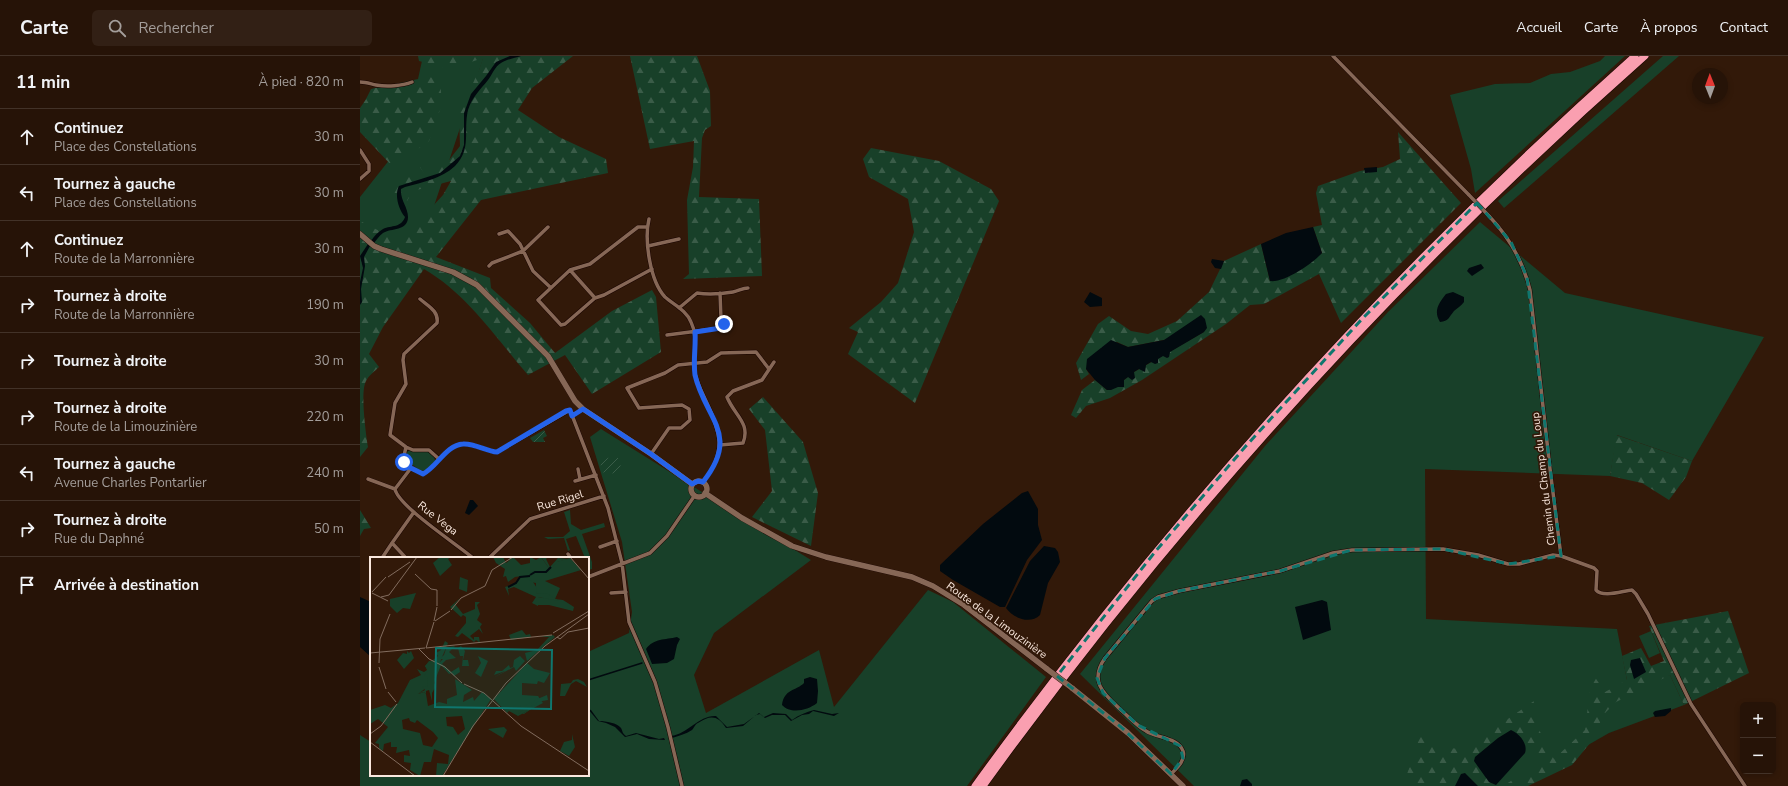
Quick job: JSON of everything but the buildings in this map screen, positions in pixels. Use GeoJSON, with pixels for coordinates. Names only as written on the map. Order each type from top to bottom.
{"type":"FeatureCollection","features":[{"type":"Feature","properties":{"kind":"highway"},"geometry":{"type":"LineString","coordinates":[[975,786],[1128,585],[1287,400],[1362,319],[1462,218],[1552,131],[1635,56]]}},
{"type":"Feature","properties":{"kind":"highway"},"geometry":{"type":"LineString","coordinates":[[984,786],[1055,689],[1138,584],[1209,499],[1296,400],[1376,314],[1466,223],[1542,150],[1645,56]]}},
{"type":"Feature","properties":{"kind":"street","name":"Chemin du Champ du Loup"},"geometry":{"type":"LineString","coordinates":[[1333,56],[1489,216],[1511,242],[1527,277],[1533,312],[1561,556]]}},
{"type":"Feature","properties":{"kind":"street"},"geometry":{"type":"LineString","coordinates":[[360,82],[376,85],[406,84],[412,82]]}},
{"type":"Feature","properties":{"kind":"street"},"geometry":{"type":"LineString","coordinates":[[360,150],[369,164],[369,171],[360,179]]}},
{"type":"Feature","properties":{"kind":"street"},"geometry":{"type":"LineString","coordinates":[[649,218],[647,228],[648,246],[655,280],[660,290],[686,314],[695,332],[694,365],[698,385],[717,426],[720,444],[719,454],[714,466],[703,482]]}},
{"type":"Feature","properties":{"kind":"street"},"geometry":{"type":"LineString","coordinates":[[489,266],[492,263],[522,252],[548,227]]}},
{"type":"Feature","properties":{"kind":"street"},"geometry":{"type":"LineString","coordinates":[[647,228],[638,227],[590,264],[570,270],[550,287],[538,300],[561,325],[565,324],[595,298],[652,268]]}},
{"type":"Feature","properties":{"kind":"street"},"geometry":{"type":"LineString","coordinates":[[499,234],[508,231],[520,244],[522,252],[533,271],[550,287]]}},
{"type":"Feature","properties":{"kind":"street"},"geometry":{"type":"LineString","coordinates":[[360,234],[374,246],[381,249],[438,266],[466,278],[486,294],[548,356],[575,401],[583,409],[651,454],[692,484]]}},
{"type":"Feature","properties":{"kind":"street"},"geometry":{"type":"LineString","coordinates":[[648,246],[680,239]]}},
{"type":"Feature","properties":{"kind":"street"},"geometry":{"type":"LineString","coordinates":[[570,270],[595,298]]}},
{"type":"Feature","properties":{"kind":"street"},"geometry":{"type":"LineString","coordinates":[[679,308],[697,293],[735,292],[743,288],[748,288]]}},
{"type":"Feature","properties":{"kind":"street"},"geometry":{"type":"LineString","coordinates":[[667,335],[721,328],[724,324],[721,318],[720,293]]}},
{"type":"Feature","properties":{"kind":"street"},"geometry":{"type":"LineString","coordinates":[[420,299],[435,312],[438,318],[437,323],[406,351],[403,357],[406,384],[396,400],[390,432],[391,437],[406,447],[413,450],[429,450],[439,459]]}},
{"type":"Feature","properties":{"kind":"street"},"geometry":{"type":"LineString","coordinates":[[651,454],[669,428],[681,428],[690,420],[689,409],[682,405],[639,408],[626,388],[665,373],[678,365],[694,365],[707,362],[721,353],[756,352],[769,369]]}},
{"type":"Feature","properties":{"kind":"street"},"geometry":{"type":"LineString","coordinates":[[720,444],[743,443],[746,436],[745,425],[727,397],[733,391],[762,380],[774,362]]}},
{"type":"Feature","properties":{"kind":"street"},"geometry":{"type":"LineString","coordinates":[[572,416],[583,409]]}},
{"type":"Feature","properties":{"kind":"street"},"geometry":{"type":"LineString","coordinates":[[406,447],[403,460],[411,468],[423,474],[455,447],[463,444],[493,452],[500,451],[547,422],[570,410],[604,496],[622,563],[629,622],[655,682],[670,734],[682,786]]}},
{"type":"Feature","properties":{"kind":"street"},"geometry":{"type":"LineString","coordinates":[[368,479],[395,489],[411,468]]}},
{"type":"Feature","properties":{"kind":"street"},"geometry":{"type":"LineString","coordinates":[[578,469],[580,479]]}},
{"type":"Feature","properties":{"kind":"street"},"geometry":{"type":"LineString","coordinates":[[575,481],[596,475]]}},
{"type":"Feature","properties":{"kind":"street"},"geometry":{"type":"LineString","coordinates":[[692,484],[698,481],[703,482]]}},
{"type":"Feature","properties":{"kind":"street"},"geometry":{"type":"LineString","coordinates":[[692,484],[691,490],[695,495],[700,496],[705,493],[707,488],[703,482]]}},
{"type":"Feature","properties":{"kind":"street","name":"Rue Vega"},"geometry":{"type":"LineString","coordinates":[[395,489],[398,495],[414,512],[472,557]]}},
{"type":"Feature","properties":{"kind":"street","name":"Route de la Limouzinière"},"geometry":{"type":"LineString","coordinates":[[705,493],[742,518],[792,546],[831,558],[912,578],[933,586],[964,605],[1125,730],[1183,786]]}},
{"type":"Feature","properties":{"kind":"street"},"geometry":{"type":"LineString","coordinates":[[589,577],[644,556],[657,548],[695,495]]}},
{"type":"Feature","properties":{"kind":"street","name":"Rue Rigel"},"geometry":{"type":"LineString","coordinates":[[490,557],[530,519],[604,496]]}},
{"type":"Feature","properties":{"kind":"street"},"geometry":{"type":"LineString","coordinates":[[383,557],[414,512]]}},
{"type":"Feature","properties":{"kind":"street"},"geometry":{"type":"LineString","coordinates":[[600,547],[617,542]]}},
{"type":"Feature","properties":{"kind":"street"},"geometry":{"type":"LineString","coordinates":[[392,544],[405,557]]}},
{"type":"Feature","properties":{"kind":"street"},"geometry":{"type":"LineString","coordinates":[[1171,774],[1183,758],[1182,749],[1173,741],[1146,731],[1108,699],[1098,683],[1098,673],[1101,663],[1149,604],[1158,597],[1178,591],[1280,571],[1333,553],[1365,549],[1443,549],[1478,555],[1508,564],[1519,564],[1553,555],[1561,556],[1594,568],[1597,571],[1596,590],[1598,592],[1604,594],[1632,590],[1636,594],[1674,666],[1691,704],[1745,786]]}},
{"type":"Feature","properties":{"kind":"street"},"geometry":{"type":"LineString","coordinates":[[611,593],[626,592]]}},
{"type":"Feature","properties":{"kind":"highlighted area"},"geometry":{"type":"Polygon","coordinates":[[[1477,203],[1511,242],[1527,277],[1561,556],[1508,564],[1443,549],[1352,550],[1280,571],[1179,591],[1155,599],[1105,658],[1097,678],[1103,693],[1138,725],[1180,746],[1183,758],[1171,774],[1121,727],[1057,676],[1155,552],[1245,447],[1362,319],[1477,203]]]}},
{"type":"Feature","properties":{"kind":"green space"},"geometry":{"type":"Polygon","coordinates":[[[418,56],[573,56],[532,88],[518,110],[559,137],[606,159],[608,173],[481,200],[436,257],[490,278],[491,288],[530,323],[555,353],[612,311],[652,290],[656,297],[661,352],[592,394],[565,355],[528,375],[467,304],[440,279],[424,269],[383,327],[369,354],[379,367],[368,377],[364,386],[364,413],[368,447],[360,457],[360,221],[391,237],[408,233],[443,195],[451,181],[413,191],[407,201],[393,192],[406,177],[425,174],[419,166],[446,164],[460,146],[459,114],[483,58],[450,69],[419,61],[418,56]]]}},
{"type":"Feature","properties":{"kind":"green space"},"geometry":{"type":"Polygon","coordinates":[[[423,56],[484,56],[425,233],[360,336],[360,197],[394,154],[360,111],[371,89],[418,79],[423,56]]]}},
{"type":"Feature","properties":{"kind":"green space"},"geometry":{"type":"Polygon","coordinates":[[[630,56],[697,56],[710,91],[711,126],[705,130],[702,138],[699,197],[759,199],[762,276],[683,279],[689,274],[687,200],[693,167],[694,141],[650,149],[630,56]]]}},
{"type":"Feature","properties":{"kind":"green space"},"geometry":{"type":"Polygon","coordinates":[[[1605,56],[1625,56],[1475,193],[1471,169],[1450,95],[1495,84],[1530,83],[1551,74],[1570,72],[1600,61],[1605,56]]]}},
{"type":"Feature","properties":{"kind":"green space"},"geometry":{"type":"Polygon","coordinates":[[[1663,56],[1679,56],[1504,208],[1498,201],[1663,56]]]}},
{"type":"Feature","properties":{"kind":"green space"},"geometry":{"type":"Polygon","coordinates":[[[424,75],[440,80],[442,104],[429,141],[393,167],[360,132],[360,108],[374,88],[413,87],[424,75]]]}},
{"type":"Feature","properties":{"kind":"green space"},"geometry":{"type":"Polygon","coordinates":[[[1398,132],[1461,203],[1341,323],[1319,274],[1264,304],[1250,305],[1226,324],[1142,380],[1110,398],[1086,406],[1076,418],[1071,415],[1082,390],[1095,380],[1107,390],[1134,372],[1204,332],[1128,347],[1117,342],[1086,369],[1089,374],[1081,380],[1076,363],[1098,324],[1109,316],[1131,331],[1148,334],[1177,321],[1209,292],[1224,261],[1261,244],[1270,281],[1322,253],[1313,227],[1322,225],[1316,193],[1318,186],[1360,171],[1383,167],[1400,159],[1398,132]]]}},
{"type":"Feature","properties":{"kind":"green space"},"geometry":{"type":"Polygon","coordinates":[[[871,148],[939,161],[991,189],[999,201],[915,403],[848,354],[858,332],[849,328],[881,302],[898,283],[914,232],[908,199],[869,177],[863,159],[871,148]]]}},
{"type":"Feature","properties":{"kind":"green space"},"geometry":{"type":"Polygon","coordinates":[[[1480,222],[1565,293],[1764,337],[1692,461],[1617,435],[1610,476],[1425,469],[1426,619],[1617,629],[1627,680],[1670,675],[1684,705],[1609,733],[1555,764],[1522,786],[1194,786],[1080,674],[1265,446],[1388,312],[1480,222]]]}},
{"type":"Feature","properties":{"kind":"green space"},"geometry":{"type":"Polygon","coordinates":[[[763,397],[803,442],[818,493],[811,546],[752,517],[772,491],[765,430],[749,409],[763,397]]]}},
{"type":"Feature","properties":{"kind":"green space"},"geometry":{"type":"Polygon","coordinates":[[[601,429],[811,560],[714,633],[694,675],[706,713],[819,650],[834,707],[928,590],[953,602],[1046,677],[967,786],[360,786],[360,735],[370,741],[370,776],[589,776],[589,652],[629,633],[632,612],[622,542],[590,437],[601,429]]]}},
{"type":"Feature","properties":{"kind":"green space"},"geometry":{"type":"Polygon","coordinates":[[[544,430],[547,436],[543,438],[545,442],[533,442],[530,438],[544,430]]]}},
{"type":"Feature","properties":{"kind":"green space"},"geometry":{"type":"Polygon","coordinates":[[[1616,435],[1692,461],[1686,477],[1669,500],[1642,483],[1610,476],[1616,435]]]}},
{"type":"Feature","properties":{"kind":"green space"},"geometry":{"type":"Polygon","coordinates":[[[408,451],[429,451],[434,456],[435,461],[426,470],[421,471],[406,460],[405,456],[408,451]]]}},
{"type":"Feature","properties":{"kind":"green space"},"geometry":{"type":"Polygon","coordinates":[[[617,455],[622,470],[605,476],[599,461],[617,455]]]}},
{"type":"Feature","properties":{"kind":"green space"},"geometry":{"type":"Polygon","coordinates":[[[360,510],[371,528],[364,529],[360,536],[360,510]]]}},
{"type":"Feature","properties":{"kind":"green space"},"geometry":{"type":"Polygon","coordinates":[[[570,510],[571,524],[581,530],[604,523],[605,527],[582,534],[592,562],[592,569],[589,570],[589,557],[585,557],[576,536],[566,539],[570,550],[568,551],[564,538],[548,539],[544,537],[563,537],[570,531],[564,512],[570,510]]]}},
{"type":"Feature","properties":{"kind":"green space"},"geometry":{"type":"Polygon","coordinates":[[[1728,611],[1749,673],[1684,705],[1670,675],[1616,702],[1604,714],[1591,742],[1572,765],[1528,786],[1503,786],[1541,762],[1538,753],[1527,748],[1525,743],[1489,782],[1497,786],[1478,786],[1465,773],[1461,774],[1455,786],[1403,786],[1421,733],[1447,748],[1464,749],[1534,701],[1532,716],[1554,759],[1585,730],[1592,673],[1605,692],[1627,680],[1622,656],[1641,648],[1651,666],[1664,661],[1649,626],[1728,611]]]}},
{"type":"Feature","properties":{"kind":"green space"},"geometry":{"type":"Polygon","coordinates":[[[1651,631],[1660,653],[1649,658],[1639,636],[1651,631]]]}},
{"type":"Feature","properties":{"kind":"shaded area"},"geometry":{"type":"Polygon","coordinates":[[[510,56],[521,56],[506,60],[499,64],[476,94],[470,105],[467,118],[464,153],[460,160],[450,170],[432,180],[401,189],[402,197],[408,213],[407,222],[402,227],[386,231],[379,236],[374,243],[371,241],[376,234],[383,229],[399,225],[403,221],[405,217],[399,206],[397,198],[399,186],[440,173],[460,156],[464,145],[464,113],[471,94],[496,62],[510,56]]]}},
{"type":"Feature","properties":{"kind":"shaded area"},"geometry":{"type":"Polygon","coordinates":[[[1377,167],[1377,172],[1365,173],[1364,168],[1377,167]]]}},
{"type":"Feature","properties":{"kind":"shaded area"},"geometry":{"type":"Polygon","coordinates":[[[1313,227],[1322,253],[1298,272],[1283,279],[1270,281],[1261,244],[1286,233],[1313,227]]]}},
{"type":"Feature","properties":{"kind":"shaded area"},"geometry":{"type":"Polygon","coordinates":[[[368,244],[370,246],[364,257],[365,266],[361,289],[362,302],[360,305],[360,282],[363,268],[360,256],[368,244]]]}},
{"type":"Feature","properties":{"kind":"shaded area"},"geometry":{"type":"Polygon","coordinates":[[[1212,259],[1224,261],[1221,269],[1215,268],[1211,262],[1212,259]]]}},
{"type":"Feature","properties":{"kind":"shaded area"},"geometry":{"type":"Polygon","coordinates":[[[1481,264],[1484,268],[1472,276],[1467,271],[1469,268],[1481,264]]]}},
{"type":"Feature","properties":{"kind":"shaded area"},"geometry":{"type":"Polygon","coordinates":[[[1090,292],[1102,298],[1102,306],[1090,307],[1084,302],[1090,292]]]}},
{"type":"Feature","properties":{"kind":"shaded area"},"geometry":{"type":"Polygon","coordinates":[[[1453,292],[1464,297],[1464,302],[1447,320],[1440,322],[1437,314],[1439,304],[1446,294],[1453,292]]]}},
{"type":"Feature","properties":{"kind":"shaded area"},"geometry":{"type":"Polygon","coordinates":[[[1201,315],[1205,319],[1207,328],[1204,332],[1170,352],[1169,357],[1167,358],[1163,356],[1158,359],[1158,363],[1155,364],[1151,362],[1146,365],[1145,372],[1139,369],[1134,372],[1135,378],[1132,380],[1128,377],[1124,380],[1124,387],[1107,390],[1095,380],[1086,369],[1087,359],[1111,340],[1128,347],[1164,340],[1201,315]]]}},
{"type":"Feature","properties":{"kind":"shaded area"},"geometry":{"type":"Polygon","coordinates":[[[1028,491],[1038,509],[1038,525],[1042,540],[1027,560],[1005,607],[1000,607],[940,571],[940,565],[983,524],[1022,493],[1028,491]]]}},
{"type":"Feature","properties":{"kind":"shaded area"},"geometry":{"type":"Polygon","coordinates":[[[470,500],[473,500],[478,506],[469,515],[465,513],[470,500]]]}},
{"type":"Feature","properties":{"kind":"shaded area"},"geometry":{"type":"Polygon","coordinates":[[[1044,546],[1055,548],[1058,552],[1060,562],[1048,583],[1040,615],[1031,620],[1022,619],[1013,615],[1006,608],[1030,561],[1044,546]]]}},
{"type":"Feature","properties":{"kind":"shaded area"},"geometry":{"type":"Polygon","coordinates":[[[360,597],[370,602],[370,656],[360,647],[360,597]]]}},
{"type":"Feature","properties":{"kind":"shaded area"},"geometry":{"type":"Polygon","coordinates":[[[1322,600],[1327,602],[1331,630],[1303,640],[1295,607],[1322,600]]]}},
{"type":"Feature","properties":{"kind":"shaded area"},"geometry":{"type":"Polygon","coordinates":[[[677,637],[680,639],[674,659],[667,663],[652,664],[646,649],[649,645],[656,641],[677,637]]]}},
{"type":"Feature","properties":{"kind":"shaded area"},"geometry":{"type":"Polygon","coordinates":[[[1640,658],[1646,672],[1634,679],[1630,665],[1631,660],[1640,658]]]}},
{"type":"Feature","properties":{"kind":"shaded area"},"geometry":{"type":"Polygon","coordinates":[[[810,677],[817,679],[817,703],[804,710],[789,710],[785,708],[782,705],[785,696],[801,686],[804,683],[804,679],[810,677]]]}},
{"type":"Feature","properties":{"kind":"shaded area"},"geometry":{"type":"Polygon","coordinates":[[[1671,708],[1671,711],[1665,716],[1655,717],[1653,713],[1655,711],[1671,708]]]}},
{"type":"Feature","properties":{"kind":"shaded area"},"geometry":{"type":"Polygon","coordinates":[[[589,709],[599,721],[605,721],[619,726],[626,736],[636,733],[659,739],[664,738],[665,740],[649,739],[637,734],[625,737],[615,727],[598,721],[589,709]]]}},
{"type":"Feature","properties":{"kind":"shaded area"},"geometry":{"type":"Polygon","coordinates":[[[814,710],[832,714],[839,713],[834,716],[813,711],[791,721],[785,715],[772,715],[765,718],[760,714],[756,715],[759,713],[764,717],[773,713],[786,714],[792,720],[814,710]]]}},
{"type":"Feature","properties":{"kind":"shaded area"},"geometry":{"type":"Polygon","coordinates":[[[710,716],[716,716],[727,727],[744,724],[754,716],[743,726],[726,728],[717,719],[710,718],[695,725],[692,730],[687,733],[672,738],[671,736],[683,732],[704,718],[710,716]]]}},
{"type":"Feature","properties":{"kind":"shaded area"},"geometry":{"type":"Polygon","coordinates":[[[1511,730],[1522,740],[1526,750],[1496,785],[1489,782],[1474,761],[1475,757],[1498,738],[1511,730]]]}},
{"type":"Feature","properties":{"kind":"shaded area"},"geometry":{"type":"Polygon","coordinates":[[[1465,773],[1478,786],[1455,786],[1461,774],[1465,773]]]}},
{"type":"Feature","properties":{"kind":"shaded area"},"geometry":{"type":"Polygon","coordinates":[[[1247,779],[1252,786],[1240,786],[1242,780],[1247,779]]]}},
{"type":"Feature","properties":{"kind":"waterway"},"geometry":{"type":"LineString","coordinates":[[589,680],[642,663]]}},
{"type":"Feature","properties":{"kind":"route"},"geometry":{"type":"LineString","coordinates":[[404,462],[411,468],[423,474],[455,447],[463,444],[497,452],[566,411],[570,410],[572,416],[583,409],[651,454],[692,484],[696,481],[703,482],[714,466],[719,454],[720,444],[717,426],[698,385],[695,374],[695,332],[721,328],[724,324]]}}]}
